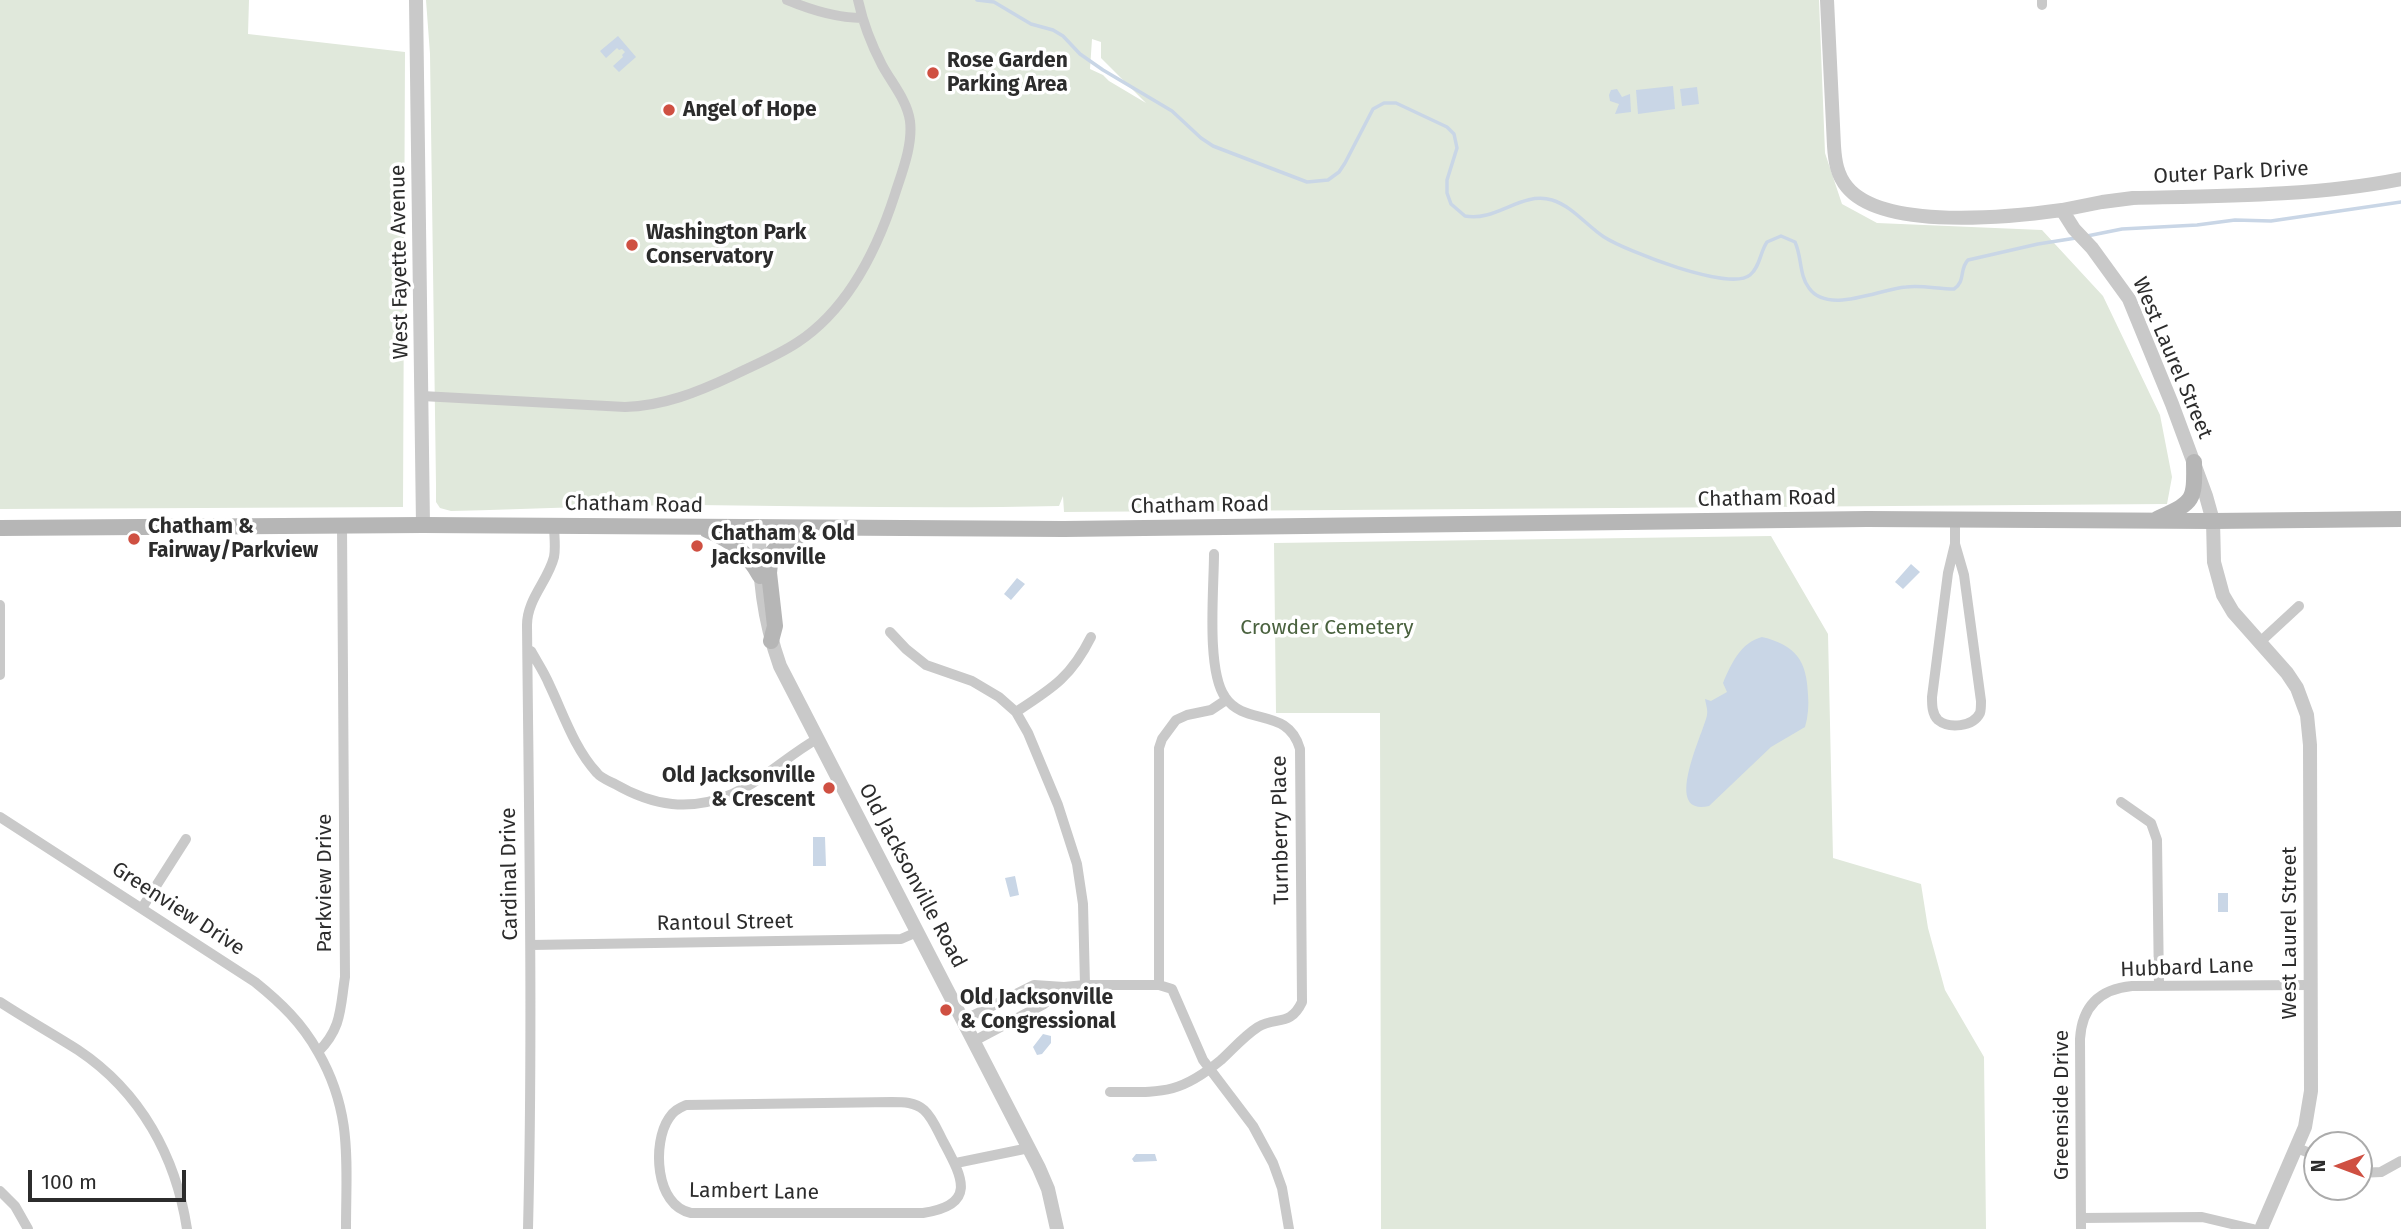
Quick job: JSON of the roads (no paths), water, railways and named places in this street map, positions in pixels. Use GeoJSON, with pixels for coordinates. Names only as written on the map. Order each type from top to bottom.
{"type":"FeatureCollection","features":[{"type":"Feature","properties":{"kind":"main road"},"geometry":{"type":"LineString","coordinates":[[2154,520],[2191,500],[2194,489],[2194,462]]}},
{"type":"Feature","properties":{"kind":"main road","name":"Chatham Road"},"geometry":{"type":"LineString","coordinates":[[0,528],[554,525],[1064,529],[1955,519],[2401,519]]}},
{"type":"Feature","properties":{"kind":"main road"},"geometry":{"type":"LineString","coordinates":[[698,526],[735,543],[744,551],[760,576]]}},
{"type":"Feature","properties":{"kind":"main road"},"geometry":{"type":"LineString","coordinates":[[771,641],[775,626],[769,573],[771,554],[792,537],[822,527]]}},
{"type":"Feature","properties":{"kind":"street","name":"West Fayette Avenue"},"geometry":{"type":"LineString","coordinates":[[416,0],[423,525]]}},
{"type":"Feature","properties":{"kind":"street"},"geometry":{"type":"LineString","coordinates":[[787,0],[821,12],[862,18]]}},
{"type":"Feature","properties":{"kind":"street"},"geometry":{"type":"LineString","coordinates":[[422,396],[625,407],[649,405],[673,400],[724,379],[786,350],[811,333],[835,309],[873,250],[892,203],[911,132],[910,119],[903,100],[880,62],[862,18],[858,0]]}},
{"type":"Feature","properties":{"kind":"street"},"geometry":{"type":"LineString","coordinates":[[1827,0],[1836,167],[1840,178],[1856,196],[1867,204],[1885,210],[1936,217],[2024,215],[2062,210]]}},
{"type":"Feature","properties":{"kind":"street","name":"Outer Park Drive"},"geometry":{"type":"LineString","coordinates":[[2062,210],[2133,198],[2322,190],[2401,179]]}},
{"type":"Feature","properties":{"kind":"street","name":"West Laurel Street"},"geometry":{"type":"LineString","coordinates":[[2062,210],[2129,299],[2194,462],[2213,521],[2214,562],[2220,588],[2233,612],[2287,673],[2297,688],[2308,715],[2311,1091],[2305,1127],[2261,1229]]}},
{"type":"Feature","properties":{"kind":"street"},"geometry":{"type":"LineString","coordinates":[[1955,519],[1955,544],[1948,573],[1932,697],[1933,712],[1938,719],[1946,724],[1963,725],[1979,714],[1981,701],[1964,575],[1955,544]]}},
{"type":"Feature","properties":{"kind":"street","name":"Parkview Drive"},"geometry":{"type":"LineString","coordinates":[[318,1052],[333,1037],[345,977],[342,525]]}},
{"type":"Feature","properties":{"kind":"street","name":"Cardinal Drive"},"geometry":{"type":"LineString","coordinates":[[528,1229],[531,945],[527,750],[528,615],[553,559],[554,525]]}},
{"type":"Feature","properties":{"kind":"street","name":"Old Jacksonville Road"},"geometry":{"type":"LineString","coordinates":[[759,527],[760,576],[765,620],[780,666],[1029,1148],[1048,1189],[1057,1229]]}},
{"type":"Feature","properties":{"kind":"street"},"geometry":{"type":"LineString","coordinates":[[1159,985],[1161,739],[1176,720],[1211,710],[1226,700],[1214,666],[1214,554]]}},
{"type":"Feature","properties":{"kind":"street"},"geometry":{"type":"LineString","coordinates":[[0,605],[0,676]]}},
{"type":"Feature","properties":{"kind":"street"},"geometry":{"type":"LineString","coordinates":[[2260,642],[2299,606]]}},
{"type":"Feature","properties":{"kind":"street"},"geometry":{"type":"LineString","coordinates":[[890,632],[926,665],[985,688],[1016,712],[1028,733],[1058,805],[1077,864],[1083,904],[1085,985]]}},
{"type":"Feature","properties":{"kind":"street"},"geometry":{"type":"LineString","coordinates":[[1016,712],[1068,674],[1091,637]]}},
{"type":"Feature","properties":{"kind":"street"},"geometry":{"type":"LineString","coordinates":[[529,649],[548,681],[580,749],[598,774],[632,794],[657,803],[679,805],[730,795],[762,779],[817,739]]}},
{"type":"Feature","properties":{"kind":"street","name":"Turnberry Place"},"geometry":{"type":"LineString","coordinates":[[1210,1069],[1259,1027],[1294,1016],[1302,1002],[1303,993],[1300,749],[1296,736],[1287,726],[1241,712],[1226,700]]}},
{"type":"Feature","properties":{"kind":"street"},"geometry":{"type":"LineString","coordinates":[[2122,802],[2151,823],[2157,840],[2159,986]]}},
{"type":"Feature","properties":{"kind":"street","name":"Greenview Drive"},"geometry":{"type":"LineString","coordinates":[[0,817],[255,982],[302,1025],[318,1052]]}},
{"type":"Feature","properties":{"kind":"street"},"geometry":{"type":"LineString","coordinates":[[142,908],[186,839]]}},
{"type":"Feature","properties":{"kind":"street","name":"Rantoul Street"},"geometry":{"type":"LineString","coordinates":[[531,945],[901,939],[918,932]]}},
{"type":"Feature","properties":{"kind":"street"},"geometry":{"type":"LineString","coordinates":[[964,1020],[1034,985],[1159,985],[1172,989],[1196,1045],[1267,1152],[1282,1188],[1289,1229]]}},
{"type":"Feature","properties":{"kind":"street","name":"Hubbard Lane"},"geometry":{"type":"LineString","coordinates":[[2106,991],[2118,987],[2311,985]]}},
{"type":"Feature","properties":{"kind":"street"},"geometry":{"type":"LineString","coordinates":[[974,1041],[1044,1004],[1064,987]]}},
{"type":"Feature","properties":{"kind":"street","name":"Greenside Drive"},"geometry":{"type":"LineString","coordinates":[[2081,1223],[2080,1029],[2086,1011],[2106,991]]}},
{"type":"Feature","properties":{"kind":"street"},"geometry":{"type":"LineString","coordinates":[[0,1002],[102,1068],[140,1110],[170,1160],[187,1229]]}},
{"type":"Feature","properties":{"kind":"street"},"geometry":{"type":"LineString","coordinates":[[318,1052],[331,1075],[341,1104],[346,1135],[346,1229]]}},
{"type":"Feature","properties":{"kind":"street"},"geometry":{"type":"LineString","coordinates":[[1110,1092],[1163,1092],[1179,1087],[1210,1069]]}},
{"type":"Feature","properties":{"kind":"street","name":"Lambert Lane"},"geometry":{"type":"LineString","coordinates":[[892,1102],[907,1103],[924,1110],[956,1163],[962,1180],[960,1193],[954,1202],[934,1211],[691,1213],[681,1211],[668,1196],[662,1181],[660,1146],[667,1120],[686,1105],[892,1102]]}},
{"type":"Feature","properties":{"kind":"street"},"geometry":{"type":"LineString","coordinates":[[956,1163],[1029,1148]]}},
{"type":"Feature","properties":{"kind":"street"},"geometry":{"type":"LineString","coordinates":[[2297,1148],[2303,1150]]}},
{"type":"Feature","properties":{"kind":"street"},"geometry":{"type":"LineString","coordinates":[[2373,1172],[2381,1172],[2401,1161]]}},
{"type":"Feature","properties":{"kind":"street"},"geometry":{"type":"LineString","coordinates":[[0,1191],[15,1206],[28,1229]]}},
{"type":"Feature","properties":{"kind":"street"},"geometry":{"type":"LineString","coordinates":[[2081,1223],[2203,1217],[2253,1229]]}},
{"type":"Feature","properties":{"kind":"water"},"geometry":{"type":"Polygon","coordinates":[[[618,36],[636,57],[619,72],[613,66],[625,52],[617,48],[606,58],[600,51],[618,36]]]}},
{"type":"Feature","properties":{"kind":"water"},"geometry":{"type":"Polygon","coordinates":[[[1673,86],[1675,109],[1638,114],[1636,90],[1673,86]]]}},
{"type":"Feature","properties":{"kind":"water"},"geometry":{"type":"Polygon","coordinates":[[[1697,87],[1699,104],[1682,106],[1680,89],[1697,87]]]}},
{"type":"Feature","properties":{"kind":"water"},"geometry":{"type":"Polygon","coordinates":[[[1617,89],[1622,97],[1630,94],[1631,112],[1615,114],[1619,104],[1610,101],[1609,95],[1611,90],[1617,89]]]}},
{"type":"Feature","properties":{"kind":"water"},"geometry":{"type":"Polygon","coordinates":[[[1911,564],[1920,572],[1903,589],[1895,582],[1911,564]]]}},
{"type":"Feature","properties":{"kind":"water"},"geometry":{"type":"Polygon","coordinates":[[[1017,578],[1025,584],[1011,600],[1004,594],[1017,578]]]}},
{"type":"Feature","properties":{"kind":"water"},"geometry":{"type":"Polygon","coordinates":[[[1762,637],[1774,640],[1791,650],[1802,664],[1808,699],[1805,727],[1771,747],[1709,806],[1695,806],[1688,799],[1686,787],[1707,715],[1705,699],[1711,701],[1727,692],[1723,683],[1733,661],[1748,644],[1762,637]]]}},
{"type":"Feature","properties":{"kind":"water"},"geometry":{"type":"Polygon","coordinates":[[[813,837],[825,837],[826,866],[813,866],[813,837]]]}},
{"type":"Feature","properties":{"kind":"water"},"geometry":{"type":"Polygon","coordinates":[[[1015,876],[1019,895],[1010,897],[1005,878],[1015,876]]]}},
{"type":"Feature","properties":{"kind":"water"},"geometry":{"type":"Polygon","coordinates":[[[2218,893],[2228,893],[2228,912],[2218,912],[2218,893]]]}},
{"type":"Feature","properties":{"kind":"water"},"geometry":{"type":"Polygon","coordinates":[[[1043,1034],[1051,1036],[1051,1043],[1042,1054],[1037,1055],[1033,1047],[1043,1034]]]}},
{"type":"Feature","properties":{"kind":"water"},"geometry":{"type":"Polygon","coordinates":[[[1136,1154],[1155,1154],[1157,1161],[1134,1162],[1132,1159],[1136,1154]]]}},
{"type":"Feature","properties":{"kind":"waterway"},"geometry":{"type":"LineString","coordinates":[[977,0],[994,2],[1031,24],[1053,30],[1063,36],[1080,54],[1172,111],[1213,146],[1307,182],[1328,180],[1339,172],[1373,109],[1384,103],[1396,103],[1447,127],[1454,134],[1457,148],[1447,180],[1447,193],[1451,204],[1465,216],[1487,215],[1530,200],[1552,200],[1616,243],[1655,260],[1701,274],[1739,279],[1750,275],[1756,268],[1767,242],[1781,236],[1795,242],[1809,288],[1828,300],[1841,300],[1906,287],[1954,289],[1960,282],[1968,260],[2076,238]]}},
{"type":"Feature","properties":{"kind":"waterway"},"geometry":{"type":"LineString","coordinates":[[2087,236],[2122,229],[2235,220],[2271,221],[2401,202]]}},
{"type":"Feature","properties":{"kind":"place","name":"Rose Garden Parking Area"},"geometry":{"type":"Point","coordinates":[933,73]}},
{"type":"Feature","properties":{"kind":"place","name":"Angel of Hope"},"geometry":{"type":"Point","coordinates":[669,110]}},
{"type":"Feature","properties":{"kind":"place","name":"Washington Park Conservatory"},"geometry":{"type":"Point","coordinates":[632,245]}},
{"type":"Feature","properties":{"kind":"place","name":"Chatham & Fairway/Parkview"},"geometry":{"type":"Point","coordinates":[134,539]}},
{"type":"Feature","properties":{"kind":"place","name":"Chatham & Old Jacksonville"},"geometry":{"type":"Point","coordinates":[697,546]}},
{"type":"Feature","properties":{"kind":"place","name":"Old Jacksonville & Crescent"},"geometry":{"type":"Point","coordinates":[829,788]}},
{"type":"Feature","properties":{"kind":"place","name":"Old Jacksonville & Congressional"},"geometry":{"type":"Point","coordinates":[946,1010]}},
{"type":"Feature","properties":{"kind":"park label","name":"Crowder Cemetery"},"geometry":{"type":"Point","coordinates":[1327,628]}}]}
